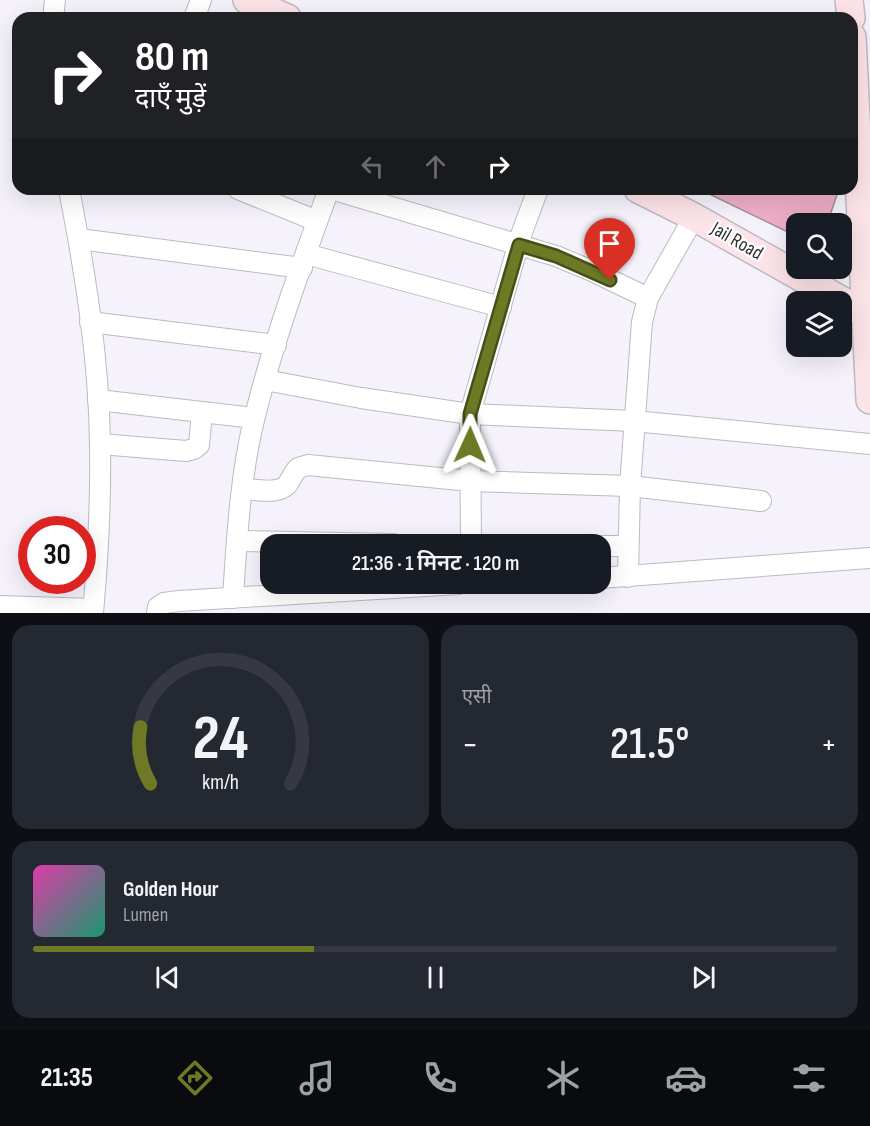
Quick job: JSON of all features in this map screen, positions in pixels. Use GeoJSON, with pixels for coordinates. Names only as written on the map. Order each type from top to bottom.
{"type":"FeatureCollection","features":[{"type":"Feature","properties":{"kind":"main road"},"geometry":{"type":"LineString","coordinates":[[248,0],[274,12]]}},
{"type":"Feature","properties":{"kind":"main road"},"geometry":{"type":"LineString","coordinates":[[858,156],[870,400]]}},
{"type":"Feature","properties":{"kind":"main road","name":"Jail Road"},"geometry":{"type":"LineString","coordinates":[[650,195],[694,217],[866,314]]}},
{"type":"Feature","properties":{"kind":"street"},"geometry":{"type":"LineString","coordinates":[[0,606],[93,611],[97,566],[100,444],[98,400],[79,239],[70,195]]}},
{"type":"Feature","properties":{"kind":"street"},"geometry":{"type":"LineString","coordinates":[[253,195],[317,221]]}},
{"type":"Feature","properties":{"kind":"street"},"geometry":{"type":"LineString","coordinates":[[233,598],[243,489],[255,418],[276,345],[328,195]]}},
{"type":"Feature","properties":{"kind":"street"},"geometry":{"type":"LineString","coordinates":[[350,195],[556,256],[648,298]]}},
{"type":"Feature","properties":{"kind":"street"},"geometry":{"type":"LineString","coordinates":[[471,534],[470,414],[519,245],[536,195]]}},
{"type":"Feature","properties":{"kind":"street"},"geometry":{"type":"LineString","coordinates":[[628,576],[630,486],[642,322],[648,298],[694,217]]}},
{"type":"Feature","properties":{"kind":"street"},"geometry":{"type":"LineString","coordinates":[[79,239],[304,261],[501,306]]}},
{"type":"Feature","properties":{"kind":"street"},"geometry":{"type":"LineString","coordinates":[[90,322],[276,345]]}},
{"type":"Feature","properties":{"kind":"street"},"geometry":{"type":"LineString","coordinates":[[265,380],[361,398],[470,414],[634,422],[870,444]]}},
{"type":"Feature","properties":{"kind":"street"},"geometry":{"type":"LineString","coordinates":[[98,400],[255,418]]}},
{"type":"Feature","properties":{"kind":"street"},"geometry":{"type":"LineString","coordinates":[[100,444],[186,451],[194,449],[199,445],[202,412]]}},
{"type":"Feature","properties":{"kind":"street"},"geometry":{"type":"LineString","coordinates":[[243,489],[282,488],[288,484],[298,468],[308,465],[470,481],[630,486],[761,501]]}},
{"type":"Feature","properties":{"kind":"street"},"geometry":{"type":"LineString","coordinates":[[237,541],[260,542]]}},
{"type":"Feature","properties":{"kind":"street"},"geometry":{"type":"LineString","coordinates":[[611,546],[628,546]]}},
{"type":"Feature","properties":{"kind":"street"},"geometry":{"type":"LineString","coordinates":[[611,577],[870,558]]}},
{"type":"Feature","properties":{"kind":"street"},"geometry":{"type":"LineString","coordinates":[[157,613],[158,607],[164,603],[270,594]]}},
{"type":"Feature","properties":{"kind":"building"},"geometry":{"type":"Polygon","coordinates":[[[711,195],[837,195],[831,213],[786,213],[786,231],[711,195]]]}},
{"type":"Feature","properties":{"kind":"route"},"geometry":{"type":"LineString","coordinates":[[470,445],[470,414],[519,245],[556,256],[610,280]]}}]}
